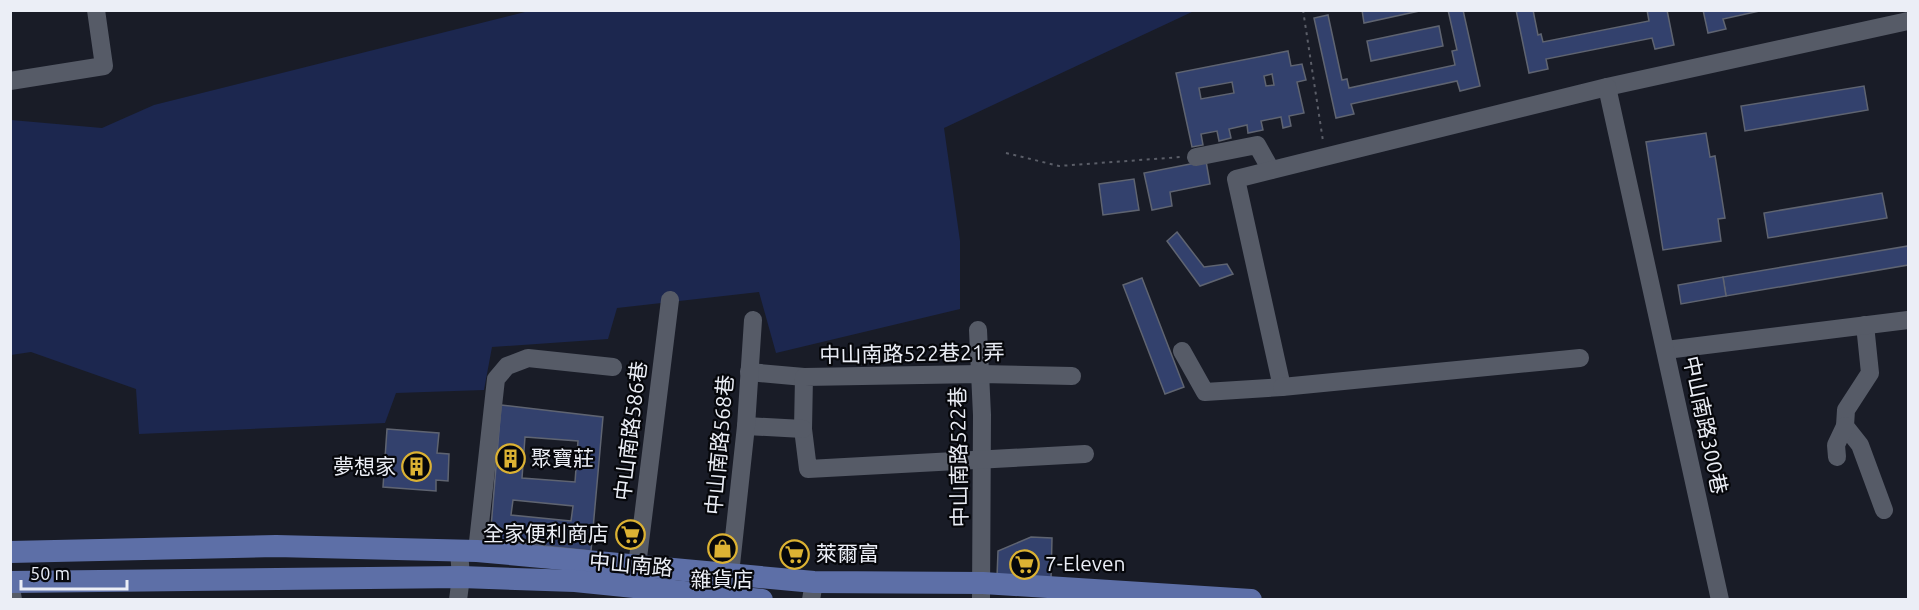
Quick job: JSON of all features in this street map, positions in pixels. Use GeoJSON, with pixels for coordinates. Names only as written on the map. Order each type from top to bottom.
{"type":"FeatureCollection","features":[{"type":"Feature","properties":{"kind":"main road","name":"中山南路"},"geometry":{"type":"LineString","coordinates":[[10,552],[276,546],[468,551],[730,574],[813,591],[982,591],[1251,600]]}},
{"type":"Feature","properties":{"kind":"main road","name":"中山南路"},"geometry":{"type":"LineString","coordinates":[[11,582],[459,589],[576,581],[762,600]]}},
{"type":"Feature","properties":{"kind":"street"},"geometry":{"type":"LineString","coordinates":[[10,81],[104,66],[96,10]]}},
{"type":"Feature","properties":{"kind":"street"},"geometry":{"type":"LineString","coordinates":[[1282,387],[1236,179],[1607,87],[1908,21]]}},
{"type":"Feature","properties":{"kind":"street"},"geometry":{"type":"LineString","coordinates":[[1607,87],[1666,350]]}},
{"type":"Feature","properties":{"kind":"street"},"geometry":{"type":"LineString","coordinates":[[1196,157],[1257,145],[1271,170]]}},
{"type":"Feature","properties":{"kind":"street","name":"中山南路586巷"},"geometry":{"type":"LineString","coordinates":[[638,566],[669,300]]}},
{"type":"Feature","properties":{"kind":"street","name":"中山南路568巷"},"geometry":{"type":"LineString","coordinates":[[730,574],[746,426],[753,320]]}},
{"type":"Feature","properties":{"kind":"street","name":"中山南路300巷"},"geometry":{"type":"LineString","coordinates":[[1719,600],[1666,350],[1908,320]]}},
{"type":"Feature","properties":{"kind":"street"},"geometry":{"type":"LineString","coordinates":[[1837,457],[1836,445],[1845,426],[1846,410],[1870,373],[1865,325]]}},
{"type":"Feature","properties":{"kind":"street","name":"中山南路522巷"},"geometry":{"type":"LineString","coordinates":[[978,330],[983,461],[982,591]]}},
{"type":"Feature","properties":{"kind":"street"},"geometry":{"type":"LineString","coordinates":[[1182,351],[1205,392],[1282,387],[1580,358]]}},
{"type":"Feature","properties":{"kind":"street"},"geometry":{"type":"LineString","coordinates":[[459,589],[468,551],[496,379],[507,366],[528,358],[614,367]]}},
{"type":"Feature","properties":{"kind":"street"},"geometry":{"type":"LineString","coordinates":[[749,372],[804,377]]}},
{"type":"Feature","properties":{"kind":"street","name":"中山南路522巷21弄"},"geometry":{"type":"LineString","coordinates":[[983,461],[808,469],[803,429],[804,377],[980,374],[1072,376]]}},
{"type":"Feature","properties":{"kind":"street"},"geometry":{"type":"LineString","coordinates":[[746,426],[803,429]]}},
{"type":"Feature","properties":{"kind":"street"},"geometry":{"type":"LineString","coordinates":[[1845,426],[1860,445],[1884,510]]}},
{"type":"Feature","properties":{"kind":"street"},"geometry":{"type":"LineString","coordinates":[[983,461],[1085,454]]}},
{"type":"Feature","properties":{"kind":"street"},"geometry":{"type":"LineString","coordinates":[[11,582],[13,600]]}},
{"type":"Feature","properties":{"kind":"path"},"geometry":{"type":"LineString","coordinates":[[1303,10],[1325,157]]}},
{"type":"Feature","properties":{"kind":"path"},"geometry":{"type":"LineString","coordinates":[[1006,153],[1059,166],[1157,156],[1196,157]]}},
{"type":"Feature","properties":{"kind":"shaded area"},"geometry":{"type":"Polygon","coordinates":[[[529,11],[1194,11],[944,128],[960,241],[960,309],[776,353],[759,292],[617,308],[608,339],[492,347],[484,390],[396,393],[385,423],[139,434],[136,389],[31,352],[11,355],[11,120],[102,128],[154,105],[529,11]]]}},
{"type":"Feature","properties":{"kind":"building"},"geometry":{"type":"Polygon","coordinates":[[[1362,10],[1424,10],[1364,23],[1362,10]]]}},
{"type":"Feature","properties":{"kind":"building"},"geometry":{"type":"Polygon","coordinates":[[[1448,10],[1463,10],[1480,86],[1460,91],[1457,81],[1351,104],[1354,114],[1336,118],[1314,18],[1328,15],[1342,80],[1347,79],[1349,88],[1455,65],[1452,51],[1457,50],[1448,10]]]}},
{"type":"Feature","properties":{"kind":"building"},"geometry":{"type":"Polygon","coordinates":[[[1516,10],[1533,10],[1538,35],[1541,34],[1543,42],[1649,21],[1647,10],[1667,10],[1674,45],[1655,49],[1652,38],[1546,59],[1548,69],[1529,73],[1516,10]]]}},
{"type":"Feature","properties":{"kind":"building"},"geometry":{"type":"Polygon","coordinates":[[[1703,10],[1764,10],[1723,19],[1726,29],[1708,33],[1703,10]]]}},
{"type":"Feature","properties":{"kind":"building"},"geometry":{"type":"Polygon","coordinates":[[[1439,26],[1443,46],[1371,61],[1367,41],[1439,26]]]}},
{"type":"Feature","properties":{"kind":"building"},"geometry":{"type":"Polygon","coordinates":[[[1288,51],[1291,66],[1302,64],[1306,80],[1297,82],[1304,113],[1289,116],[1291,126],[1283,128],[1281,117],[1261,121],[1263,130],[1248,133],[1247,125],[1229,129],[1231,138],[1219,141],[1217,131],[1201,134],[1203,145],[1192,147],[1176,73],[1288,51]],[[1272,74],[1264,76],[1266,86],[1274,85],[1272,74]],[[1232,82],[1199,88],[1201,99],[1234,93],[1232,82]]]}},
{"type":"Feature","properties":{"kind":"building"},"geometry":{"type":"Polygon","coordinates":[[[1864,86],[1868,110],[1745,131],[1741,106],[1864,86]]]}},
{"type":"Feature","properties":{"kind":"building"},"geometry":{"type":"Polygon","coordinates":[[[1706,133],[1710,157],[1715,156],[1725,218],[1718,219],[1721,241],[1663,250],[1646,142],[1706,133]]]}},
{"type":"Feature","properties":{"kind":"building"},"geometry":{"type":"Polygon","coordinates":[[[1206,161],[1210,184],[1170,192],[1172,206],[1152,210],[1144,173],[1206,161]]]}},
{"type":"Feature","properties":{"kind":"building"},"geometry":{"type":"Polygon","coordinates":[[[1134,179],[1139,210],[1103,215],[1099,184],[1134,179]]]}},
{"type":"Feature","properties":{"kind":"building"},"geometry":{"type":"Polygon","coordinates":[[[1882,193],[1887,218],[1768,238],[1764,213],[1882,193]]]}},
{"type":"Feature","properties":{"kind":"building"},"geometry":{"type":"Polygon","coordinates":[[[1177,232],[1204,267],[1227,264],[1233,274],[1200,286],[1167,241],[1177,232]]]}},
{"type":"Feature","properties":{"kind":"building"},"geometry":{"type":"Polygon","coordinates":[[[1908,246],[1908,265],[1726,296],[1723,277],[1908,246]]]}},
{"type":"Feature","properties":{"kind":"building"},"geometry":{"type":"Polygon","coordinates":[[[1723,277],[1726,296],[1681,304],[1678,285],[1723,277]]]}},
{"type":"Feature","properties":{"kind":"building"},"geometry":{"type":"Polygon","coordinates":[[[1142,278],[1184,387],[1165,394],[1123,285],[1142,278]]]}},
{"type":"Feature","properties":{"kind":"building","name":"聚寶莊"},"geometry":{"type":"Polygon","coordinates":[[[501,405],[603,417],[591,551],[490,540],[501,405]],[[525,437],[522,478],[575,482],[578,441],[525,437]],[[513,500],[511,515],[571,521],[573,506],[513,500]]]}},
{"type":"Feature","properties":{"kind":"building","name":"夢想家"},"geometry":{"type":"Polygon","coordinates":[[[387,429],[439,433],[437,453],[449,454],[448,481],[436,480],[436,491],[383,487],[387,429]]]}},
{"type":"Feature","properties":{"kind":"building","name":"7-Eleven"},"geometry":{"type":"Polygon","coordinates":[[[1031,537],[1052,538],[1051,579],[997,577],[998,551],[1031,537]]]}},
{"type":"Feature","properties":{"kind":"place","name":"聚寶莊"},"geometry":{"type":"Point","coordinates":[510,459]}},
{"type":"Feature","properties":{"kind":"place","name":"夢想家"},"geometry":{"type":"Point","coordinates":[417,467]}},
{"type":"Feature","properties":{"kind":"place","name":"全家便利商店"},"geometry":{"type":"Point","coordinates":[630,534]}},
{"type":"Feature","properties":{"kind":"place","name":"雜貨店"},"geometry":{"type":"Point","coordinates":[722,549]}},
{"type":"Feature","properties":{"kind":"place","name":"萊爾富"},"geometry":{"type":"Point","coordinates":[795,554]}},
{"type":"Feature","properties":{"kind":"place","name":"7-Eleven"},"geometry":{"type":"Point","coordinates":[1024,564]}}]}
